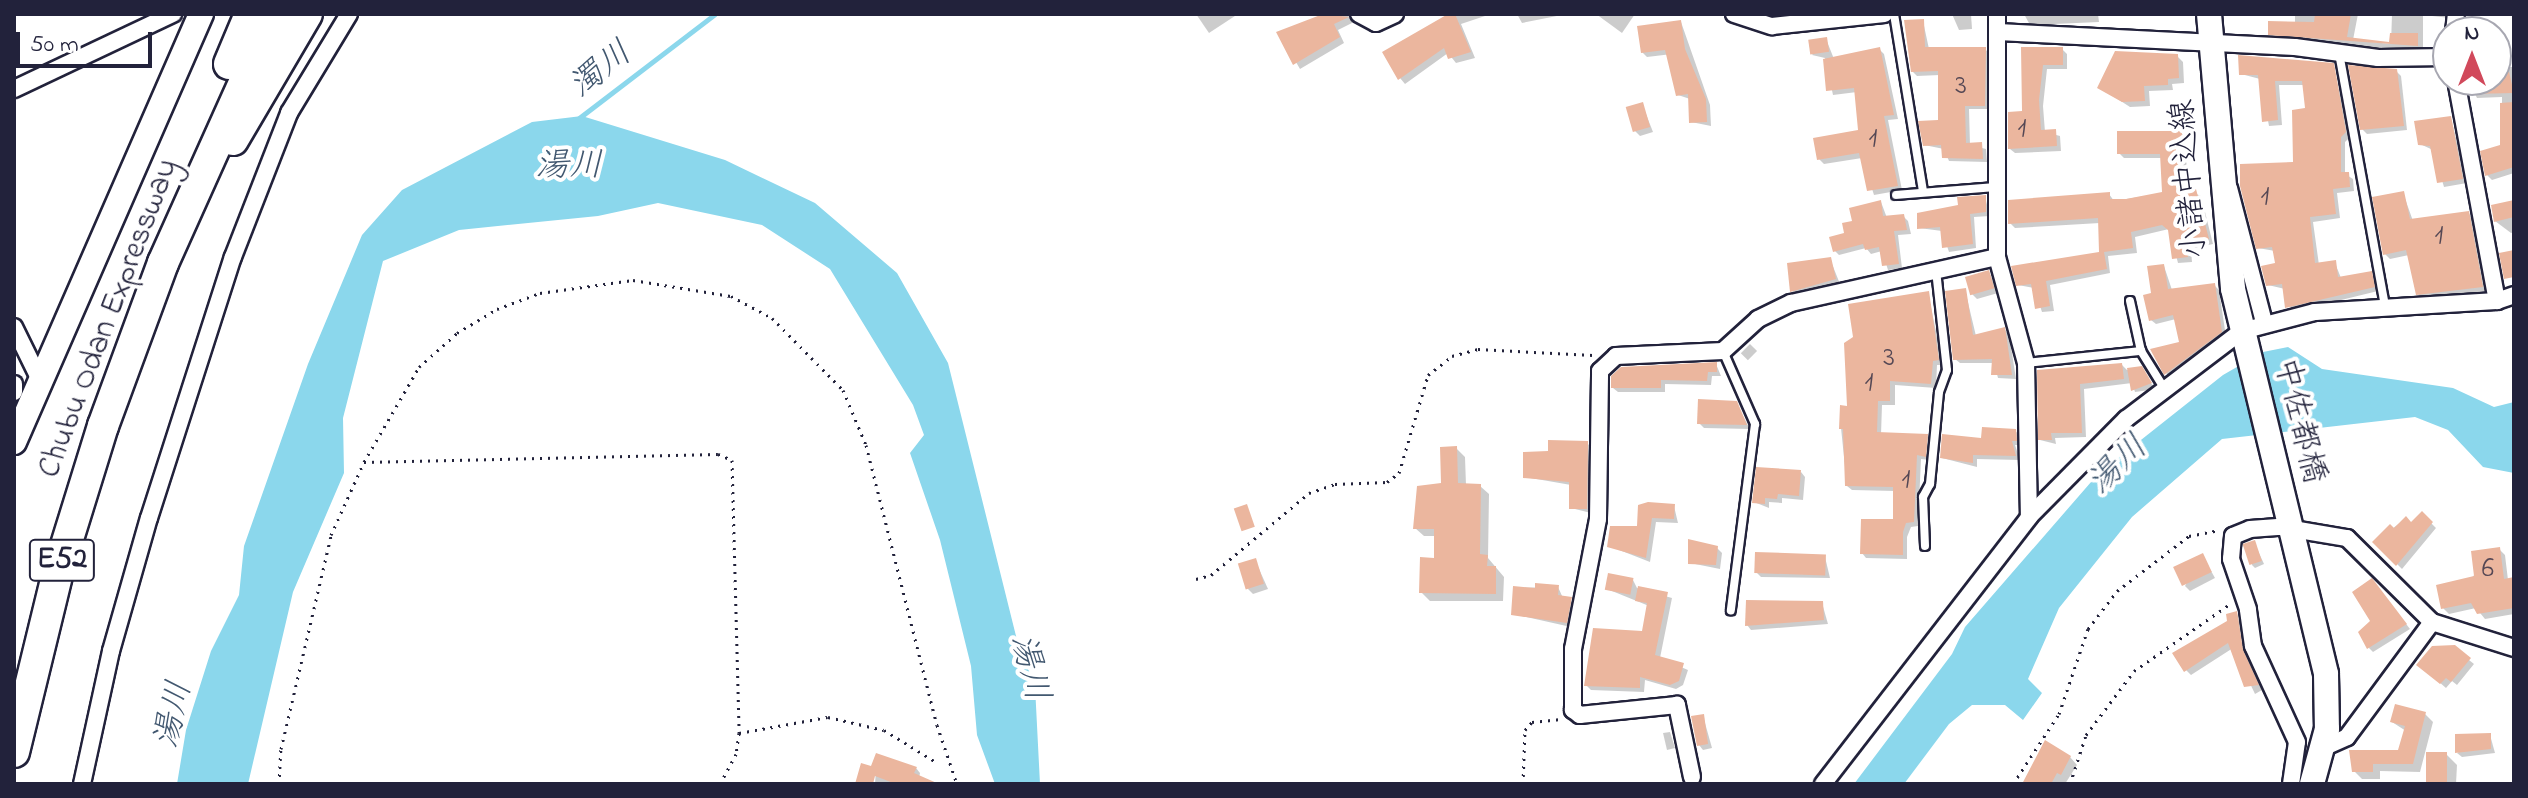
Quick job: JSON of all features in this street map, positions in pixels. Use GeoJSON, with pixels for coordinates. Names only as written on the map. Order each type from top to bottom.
{"type":"FeatureCollection","features":[{"type":"Feature","properties":{"kind":"highway"},"geometry":{"type":"LineString","coordinates":[[123,372],[150,259],[250,14]]}},
{"type":"Feature","properties":{"kind":"highway","name":"Chubu Odan Expressway"},"geometry":{"type":"LineString","coordinates":[[14,752],[59,568],[123,372],[163,263],[275,14]]}},
{"type":"Feature","properties":{"kind":"highway"},"geometry":{"type":"LineString","coordinates":[[163,263],[308,20]]}},
{"type":"Feature","properties":{"kind":"main road"},"geometry":{"type":"LineString","coordinates":[[14,442],[201,14]]}},
{"type":"Feature","properties":{"kind":"main road","name":"小諸中込線"},"geometry":{"type":"LineString","coordinates":[[2209,14],[2221,177],[2250,330]]}},
{"type":"Feature","properties":{"kind":"main road","name":"中佐都橋"},"geometry":{"type":"LineString","coordinates":[[2250,330],[2290,524]]}},
{"type":"Feature","properties":{"kind":"main road"},"geometry":{"type":"LineString","coordinates":[[2290,524],[2326,674],[2325,747],[2313,784]]}},
{"type":"Feature","properties":{"kind":"street"},"geometry":{"type":"LineString","coordinates":[[14,89],[173,14]]}},
{"type":"Feature","properties":{"kind":"street"},"geometry":{"type":"LineString","coordinates":[[82,784],[111,651],[214,311],[289,113],[329,40],[349,14]]}},
{"type":"Feature","properties":{"kind":"street"},"geometry":{"type":"LineString","coordinates":[[1359,14],[1376,23],[1395,14]]}},
{"type":"Feature","properties":{"kind":"street"},"geometry":{"type":"LineString","coordinates":[[1734,14],[1772,26],[1884,14]]}},
{"type":"Feature","properties":{"kind":"street"},"geometry":{"type":"LineString","coordinates":[[1997,14],[1997,257],[2026,363],[2029,517]]}},
{"type":"Feature","properties":{"kind":"street"},"geometry":{"type":"LineString","coordinates":[[308,20],[329,40]]}},
{"type":"Feature","properties":{"kind":"street"},"geometry":{"type":"LineString","coordinates":[[1998,32],[2432,56]]}},
{"type":"Feature","properties":{"kind":"street"},"geometry":{"type":"LineString","coordinates":[[2459,96],[2497,301]]}},
{"type":"Feature","properties":{"kind":"street"},"geometry":{"type":"LineString","coordinates":[[1692,777],[1677,705],[1575,714],[1573,649],[1598,519],[1599,380],[1616,356],[1723,351],[1758,319],[1791,303],[1997,257]]}},
{"type":"Feature","properties":{"kind":"street"},"geometry":{"type":"LineString","coordinates":[[1823,784],[2029,517],[2091,450],[2164,388],[2250,330],[2385,305],[2497,301],[2514,295]]}},
{"type":"Feature","properties":{"kind":"street"},"geometry":{"type":"LineString","coordinates":[[14,327],[41,382]]}},
{"type":"Feature","properties":{"kind":"street"},"geometry":{"type":"LineString","coordinates":[[14,384],[14,392]]}},
{"type":"Feature","properties":{"kind":"street"},"geometry":{"type":"LineString","coordinates":[[2291,784],[2297,742],[2253,646],[2229,545],[2233,536],[2250,529],[2290,524],[2347,538],[2432,622],[2514,648]]}},
{"type":"Feature","properties":{"kind":"street"},"geometry":{"type":"LineString","coordinates":[[2325,747],[2347,737],[2432,622]]}},
{"type":"Feature","properties":{"kind":"lane"},"geometry":{"type":"LineString","coordinates":[[1894,14],[1923,192]]}},
{"type":"Feature","properties":{"kind":"lane"},"geometry":{"type":"LineString","coordinates":[[2339,53],[2385,305]]}},
{"type":"Feature","properties":{"kind":"lane"},"geometry":{"type":"LineString","coordinates":[[1896,195],[1995,187]]}},
{"type":"Feature","properties":{"kind":"lane"},"geometry":{"type":"LineString","coordinates":[[1925,546],[1923,497],[1930,484],[1939,392],[1947,370],[1936,271]]}},
{"type":"Feature","properties":{"kind":"lane"},"geometry":{"type":"LineString","coordinates":[[2130,301],[2141,351],[2164,388]]}},
{"type":"Feature","properties":{"kind":"lane"},"geometry":{"type":"LineString","coordinates":[[1723,351],[1755,424],[1731,610]]}},
{"type":"Feature","properties":{"kind":"lane"},"geometry":{"type":"LineString","coordinates":[[2026,363],[2141,351]]}},
{"type":"Feature","properties":{"kind":"path"},"geometry":{"type":"LineString","coordinates":[[279,784],[281,749],[331,535],[364,462],[419,367],[457,333],[497,309],[540,293],[633,280],[731,296],[772,318],[843,390],[866,445],[937,725],[957,784]]}},
{"type":"Feature","properties":{"kind":"path"},"geometry":{"type":"LineString","coordinates":[[1196,579],[1211,575],[1309,493],[1335,484],[1387,482],[1399,473],[1428,375],[1452,356],[1478,349],[1616,356]]}},
{"type":"Feature","properties":{"kind":"path"},"geometry":{"type":"LineString","coordinates":[[364,462],[727,456],[735,468],[739,733],[736,754],[720,784]]}},
{"type":"Feature","properties":{"kind":"path"},"geometry":{"type":"LineString","coordinates":[[2013,784],[2059,714],[2088,629],[2117,591],[2189,536],[2250,529]]}},
{"type":"Feature","properties":{"kind":"path"},"geometry":{"type":"LineString","coordinates":[[2070,784],[2086,735],[2134,671],[2243,595]]}},
{"type":"Feature","properties":{"kind":"path"},"geometry":{"type":"LineString","coordinates":[[1523,784],[1525,730],[1532,722],[1575,714]]}},
{"type":"Feature","properties":{"kind":"path"},"geometry":{"type":"LineString","coordinates":[[739,733],[828,717],[884,730],[936,762]]}},
{"type":"Feature","properties":{"kind":"water","name":"湯川"},"geometry":{"type":"Polygon","coordinates":[[[582,116],[725,160],[815,203],[897,273],[948,363],[1018,644],[1035,686],[1040,784],[995,784],[977,735],[971,666],[940,540],[910,453],[924,435],[913,405],[830,269],[762,225],[658,203],[598,216],[459,230],[383,261],[343,418],[344,473],[293,592],[248,784],[177,784],[186,730],[211,651],[239,595],[244,546],[308,364],[362,235],[402,190],[532,122],[582,116]]]}},
{"type":"Feature","properties":{"kind":"water","name":"湯川"},"geometry":{"type":"Polygon","coordinates":[[[2288,347],[2322,369],[2453,388],[2494,407],[2514,402],[2514,473],[2483,467],[2448,430],[2415,417],[2222,439],[2132,517],[2059,608],[2028,679],[2042,693],[2023,720],[2005,705],[1972,705],[1949,724],[1904,784],[1854,784],[1952,654],[1965,627],[2098,474],[2223,375],[2263,352],[2288,347]]]}},
{"type":"Feature","properties":{"kind":"building"},"geometry":{"type":"Polygon","coordinates":[[[1323,14],[1349,17],[1334,24],[1340,37],[1293,65],[1276,32],[1323,14]]]}},
{"type":"Feature","properties":{"kind":"building"},"geometry":{"type":"Polygon","coordinates":[[[1448,14],[1455,14],[1471,52],[1448,59],[1444,48],[1398,80],[1382,52],[1448,14]]]}},
{"type":"Feature","properties":{"kind":"building"},"geometry":{"type":"Polygon","coordinates":[[[2315,14],[2351,14],[2347,37],[2389,42],[2390,33],[2418,33],[2418,46],[2268,35],[2268,21],[2314,22],[2315,14]]]}},
{"type":"Feature","properties":{"kind":"building"},"geometry":{"type":"Polygon","coordinates":[[[1924,19],[1925,47],[1986,47],[1985,106],[1965,106],[1966,143],[1982,142],[1983,159],[1942,158],[1941,145],[1923,146],[1918,121],[1938,120],[1938,71],[1911,72],[1904,20],[1924,19]]]}},
{"type":"Feature","properties":{"kind":"building"},"geometry":{"type":"Polygon","coordinates":[[[1681,20],[1685,49],[1706,99],[1707,122],[1689,123],[1688,94],[1676,96],[1665,50],[1641,53],[1637,26],[1681,20]]]}},
{"type":"Feature","properties":{"kind":"building"},"geometry":{"type":"Polygon","coordinates":[[[1827,37],[1829,52],[1810,54],[1808,40],[1827,37]]]}},
{"type":"Feature","properties":{"kind":"building"},"geometry":{"type":"Polygon","coordinates":[[[1880,47],[1894,115],[1884,116],[1898,186],[1867,191],[1859,153],[1817,160],[1813,138],[1858,130],[1854,88],[1826,91],[1823,59],[1880,47]]]}},
{"type":"Feature","properties":{"kind":"building"},"geometry":{"type":"Polygon","coordinates":[[[2021,47],[2063,47],[2063,65],[2043,65],[2039,100],[2041,130],[2056,129],[2057,146],[2008,149],[2008,112],[2022,111],[2021,47]]]}},
{"type":"Feature","properties":{"kind":"building"},"geometry":{"type":"Polygon","coordinates":[[[2115,51],[2178,54],[2179,78],[2168,79],[2168,85],[2144,86],[2145,101],[2122,102],[2097,88],[2115,51]]]}},
{"type":"Feature","properties":{"kind":"building"},"geometry":{"type":"Polygon","coordinates":[[[2238,55],[2334,63],[2346,132],[2341,137],[2341,172],[2349,172],[2350,187],[2333,189],[2336,214],[2310,217],[2315,263],[2336,260],[2338,277],[2372,271],[2375,287],[2285,308],[2282,284],[2266,286],[2261,266],[2275,263],[2272,247],[2256,249],[2240,186],[2240,164],[2293,162],[2292,110],[2305,108],[2302,81],[2275,81],[2278,120],[2262,122],[2258,75],[2239,75],[2238,55]]]}},
{"type":"Feature","properties":{"kind":"building"},"geometry":{"type":"Polygon","coordinates":[[[2348,65],[2397,69],[2404,126],[2360,130],[2348,65]]]}},
{"type":"Feature","properties":{"kind":"building"},"geometry":{"type":"Polygon","coordinates":[[[1643,102],[1650,127],[1633,132],[1626,107],[1643,102]]]}},
{"type":"Feature","properties":{"kind":"building"},"geometry":{"type":"Polygon","coordinates":[[[2514,102],[2514,167],[2485,176],[2480,151],[2500,145],[2500,103],[2514,102]]]}},
{"type":"Feature","properties":{"kind":"building"},"geometry":{"type":"Polygon","coordinates":[[[2451,116],[2463,179],[2437,183],[2430,146],[2418,145],[2414,121],[2451,116]]]}},
{"type":"Feature","properties":{"kind":"building"},"geometry":{"type":"Polygon","coordinates":[[[2117,131],[2182,131],[2182,188],[2196,189],[2209,239],[2187,245],[2188,257],[2172,259],[2168,230],[2162,225],[2131,232],[2133,248],[2104,252],[2107,269],[2046,281],[2050,306],[2035,309],[2031,284],[2016,286],[2011,266],[2099,252],[2098,218],[2008,224],[2008,200],[2110,192],[2110,199],[2126,199],[2162,192],[2160,154],[2117,154],[2117,131]]]}},
{"type":"Feature","properties":{"kind":"building"},"geometry":{"type":"Polygon","coordinates":[[[2404,191],[2410,219],[2469,211],[2483,287],[2416,295],[2406,250],[2383,255],[2372,197],[2404,191]]]}},
{"type":"Feature","properties":{"kind":"building"},"geometry":{"type":"Polygon","coordinates":[[[1986,195],[1986,212],[1970,214],[1973,244],[1942,248],[1940,227],[1917,229],[1917,213],[1958,205],[1957,197],[1986,195]]]}},
{"type":"Feature","properties":{"kind":"building"},"geometry":{"type":"Polygon","coordinates":[[[1881,200],[1883,216],[1904,214],[1907,230],[1894,231],[1899,264],[1882,266],[1879,247],[1865,250],[1863,244],[1833,252],[1829,237],[1844,233],[1842,223],[1852,221],[1849,208],[1881,200]]]}},
{"type":"Feature","properties":{"kind":"building"},"geometry":{"type":"Polygon","coordinates":[[[2514,200],[2514,217],[2494,222],[2491,205],[2514,200]]]}},
{"type":"Feature","properties":{"kind":"building"},"geometry":{"type":"Polygon","coordinates":[[[2514,250],[2514,277],[2504,279],[2499,253],[2514,250]]]}},
{"type":"Feature","properties":{"kind":"building"},"geometry":{"type":"Polygon","coordinates":[[[1831,257],[1836,279],[1790,292],[1787,263],[1831,257]]]}},
{"type":"Feature","properties":{"kind":"building"},"geometry":{"type":"Polygon","coordinates":[[[2164,264],[2168,289],[2215,283],[2222,332],[2164,375],[2150,349],[2179,342],[2173,315],[2149,321],[2143,295],[2151,293],[2147,266],[2164,264]]]}},
{"type":"Feature","properties":{"kind":"building"},"geometry":{"type":"Polygon","coordinates":[[[1989,270],[1994,288],[1970,295],[1965,277],[1989,270]]]}},
{"type":"Feature","properties":{"kind":"building"},"geometry":{"type":"Polygon","coordinates":[[[1966,288],[1973,335],[2005,327],[2012,375],[1991,375],[1992,359],[1953,360],[1945,291],[1966,288]]]}},
{"type":"Feature","properties":{"kind":"building"},"geometry":{"type":"Polygon","coordinates":[[[1929,291],[1939,360],[1933,361],[1931,384],[1890,381],[1890,401],[1878,401],[1877,432],[1928,434],[1926,457],[1917,455],[1914,522],[1906,523],[1903,532],[1903,555],[1860,554],[1861,519],[1893,519],[1893,487],[1845,486],[1843,429],[1839,429],[1840,405],[1847,406],[1844,343],[1853,337],[1848,304],[1929,291]]]}},
{"type":"Feature","properties":{"kind":"building"},"geometry":{"type":"Polygon","coordinates":[[[1717,362],[1717,372],[1708,372],[1707,381],[1661,380],[1661,388],[1611,388],[1611,376],[1621,367],[1717,362]]]}},
{"type":"Feature","properties":{"kind":"building"},"geometry":{"type":"Polygon","coordinates":[[[2122,363],[2124,379],[2080,384],[2082,433],[2051,433],[2052,440],[2038,440],[2037,370],[2122,363]]]}},
{"type":"Feature","properties":{"kind":"building"},"geometry":{"type":"Polygon","coordinates":[[[2142,366],[2152,383],[2131,391],[2127,368],[2142,366]]]}},
{"type":"Feature","properties":{"kind":"building"},"geometry":{"type":"Polygon","coordinates":[[[1698,399],[1737,401],[1747,425],[1697,424],[1698,399]]]}},
{"type":"Feature","properties":{"kind":"building"},"geometry":{"type":"Polygon","coordinates":[[[1982,427],[2016,429],[2017,441],[2012,441],[2016,456],[1973,455],[1973,463],[1940,458],[1942,434],[1981,438],[1982,427]]]}},
{"type":"Feature","properties":{"kind":"building"},"geometry":{"type":"Polygon","coordinates":[[[1548,440],[1588,441],[1587,509],[1569,509],[1569,482],[1523,478],[1523,452],[1548,451],[1548,440]]]}},
{"type":"Feature","properties":{"kind":"building"},"geometry":{"type":"Polygon","coordinates":[[[1457,446],[1458,483],[1481,484],[1480,554],[1488,555],[1487,566],[1496,566],[1496,594],[1419,593],[1420,557],[1434,558],[1434,529],[1413,529],[1417,486],[1441,483],[1440,447],[1457,446]]]}},
{"type":"Feature","properties":{"kind":"building"},"geometry":{"type":"Polygon","coordinates":[[[1756,467],[1801,470],[1799,496],[1778,494],[1777,499],[1765,498],[1765,504],[1752,503],[1756,467]]]}},
{"type":"Feature","properties":{"kind":"building"},"geometry":{"type":"Polygon","coordinates":[[[1648,502],[1675,504],[1674,519],[1652,518],[1646,558],[1607,547],[1610,526],[1637,526],[1638,505],[1648,502]]]}},
{"type":"Feature","properties":{"kind":"building"},"geometry":{"type":"Polygon","coordinates":[[[1247,504],[1255,527],[1242,531],[1234,509],[1247,504]]]}},
{"type":"Feature","properties":{"kind":"building"},"geometry":{"type":"Polygon","coordinates":[[[2422,511],[2433,522],[2396,566],[2372,542],[2390,524],[2394,528],[2406,516],[2411,522],[2422,511]]]}},
{"type":"Feature","properties":{"kind":"building"},"geometry":{"type":"Polygon","coordinates":[[[1688,539],[1718,546],[1716,565],[1688,564],[1688,539]]]}},
{"type":"Feature","properties":{"kind":"building"},"geometry":{"type":"Polygon","coordinates":[[[2255,540],[2262,561],[2249,565],[2243,544],[2255,540]]]}},
{"type":"Feature","properties":{"kind":"building"},"geometry":{"type":"Polygon","coordinates":[[[2500,547],[2504,579],[2514,577],[2514,608],[2477,614],[2471,603],[2441,609],[2436,585],[2474,576],[2471,551],[2500,547]]]}},
{"type":"Feature","properties":{"kind":"building"},"geometry":{"type":"Polygon","coordinates":[[[1755,552],[1826,554],[1825,575],[1754,573],[1755,552]]]}},
{"type":"Feature","properties":{"kind":"building"},"geometry":{"type":"Polygon","coordinates":[[[2203,553],[2212,572],[2182,586],[2173,567],[2203,553]]]}},
{"type":"Feature","properties":{"kind":"building"},"geometry":{"type":"Polygon","coordinates":[[[1256,558],[1264,584],[1246,589],[1238,564],[1256,558]]]}},
{"type":"Feature","properties":{"kind":"building"},"geometry":{"type":"Polygon","coordinates":[[[1608,573],[1634,578],[1630,595],[1605,590],[1608,573]]]}},
{"type":"Feature","properties":{"kind":"building"},"geometry":{"type":"Polygon","coordinates":[[[2372,578],[2407,624],[2367,649],[2358,632],[2370,621],[2352,592],[2372,578]]]}},
{"type":"Feature","properties":{"kind":"building"},"geometry":{"type":"Polygon","coordinates":[[[1535,583],[1559,585],[1558,595],[1572,597],[1567,623],[1511,615],[1513,586],[1535,588],[1535,583]]]}},
{"type":"Feature","properties":{"kind":"building"},"geometry":{"type":"Polygon","coordinates":[[[1638,586],[1668,592],[1655,655],[1684,663],[1679,681],[1670,685],[1640,677],[1640,688],[1584,686],[1593,628],[1642,631],[1647,603],[1635,601],[1638,586]]]}},
{"type":"Feature","properties":{"kind":"building"},"geometry":{"type":"Polygon","coordinates":[[[1746,600],[1823,601],[1824,620],[1745,626],[1746,600]]]}},
{"type":"Feature","properties":{"kind":"building"},"geometry":{"type":"Polygon","coordinates":[[[2237,611],[2243,650],[2259,685],[2244,687],[2228,643],[2184,672],[2172,653],[2227,621],[2226,614],[2237,611]]]}},
{"type":"Feature","properties":{"kind":"building"},"geometry":{"type":"Polygon","coordinates":[[[2455,645],[2471,658],[2451,682],[2446,678],[2440,684],[2416,665],[2432,646],[2455,645]]]}},
{"type":"Feature","properties":{"kind":"building"},"geometry":{"type":"Polygon","coordinates":[[[2395,704],[2426,712],[2413,764],[2373,764],[2373,772],[2352,772],[2349,750],[2398,750],[2405,726],[2390,722],[2395,704]]]}},
{"type":"Feature","properties":{"kind":"building"},"geometry":{"type":"Polygon","coordinates":[[[1704,714],[1708,744],[1697,746],[1691,716],[1704,714]]]}},
{"type":"Feature","properties":{"kind":"building"},"geometry":{"type":"Polygon","coordinates":[[[2491,733],[2491,749],[2455,753],[2455,734],[2491,733]]]}},
{"type":"Feature","properties":{"kind":"building"},"geometry":{"type":"Polygon","coordinates":[[[2045,740],[2071,756],[2061,775],[2057,773],[2051,784],[2022,784],[2045,740]]]}},
{"type":"Feature","properties":{"kind":"building"},"geometry":{"type":"Polygon","coordinates":[[[2426,752],[2447,752],[2447,784],[2426,784],[2426,752]]]}},
{"type":"Feature","properties":{"kind":"building"},"geometry":{"type":"Polygon","coordinates":[[[876,753],[917,767],[914,773],[939,784],[896,784],[875,776],[873,784],[855,784],[861,763],[871,766],[876,753]]]}},
{"type":"Feature","properties":{"kind":"waterway","name":"濁川"},"geometry":{"type":"LineString","coordinates":[[579,118],[715,14]]}}]}
